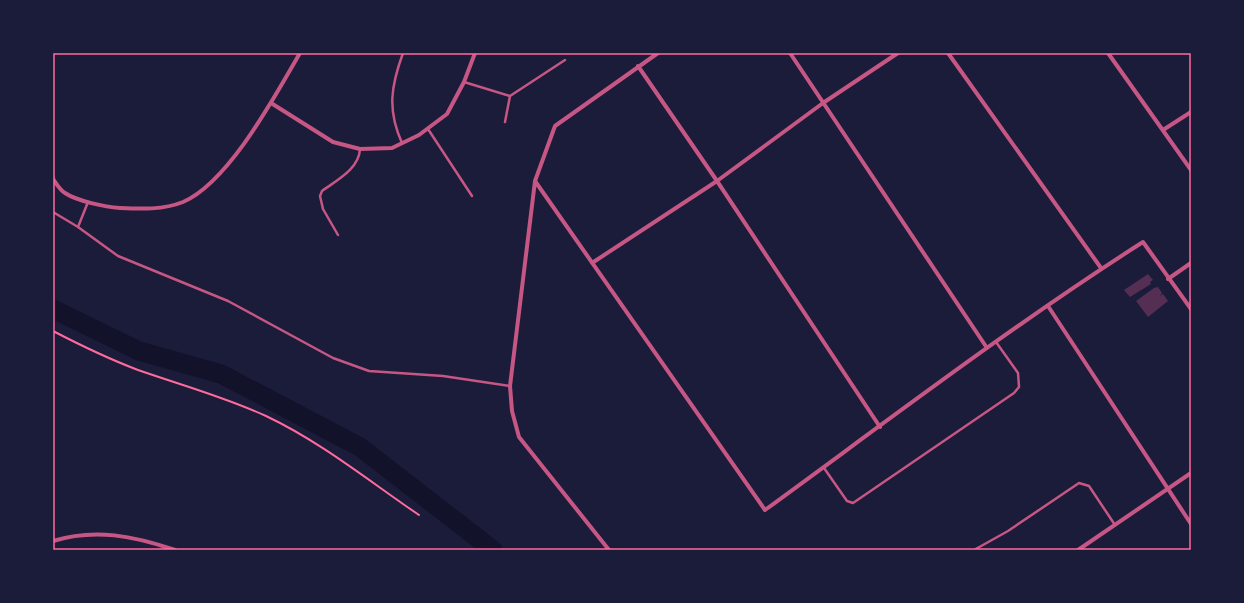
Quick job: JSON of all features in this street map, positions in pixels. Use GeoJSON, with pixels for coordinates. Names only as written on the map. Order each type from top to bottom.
{"type":"FeatureCollection","features":[{"type":"Feature","properties":{"kind":"street"},"geometry":{"type":"LineString","coordinates":[[53,179],[64,193],[88,202],[116,208],[152,209],[182,202],[203,191],[220,174],[271,103],[300,53]]}},
{"type":"Feature","properties":{"kind":"street"},"geometry":{"type":"LineString","coordinates":[[271,103],[333,142],[360,149],[392,148],[428,129],[447,114],[464,82],[475,53]]}},
{"type":"Feature","properties":{"kind":"street"},"geometry":{"type":"LineString","coordinates":[[609,550],[519,437],[512,411],[510,386],[535,181],[555,126],[658,53]]}},
{"type":"Feature","properties":{"kind":"street"},"geometry":{"type":"LineString","coordinates":[[790,53],[987,348]]}},
{"type":"Feature","properties":{"kind":"street"},"geometry":{"type":"LineString","coordinates":[[592,263],[717,181],[823,103],[898,53]]}},
{"type":"Feature","properties":{"kind":"street"},"geometry":{"type":"LineString","coordinates":[[948,53],[1101,268]]}},
{"type":"Feature","properties":{"kind":"street"},"geometry":{"type":"LineString","coordinates":[[1108,53],[1191,170]]}},
{"type":"Feature","properties":{"kind":"street"},"geometry":{"type":"LineString","coordinates":[[638,66],[717,181],[880,427]]}},
{"type":"Feature","properties":{"kind":"street"},"geometry":{"type":"LineString","coordinates":[[1163,130],[1191,112]]}},
{"type":"Feature","properties":{"kind":"street"},"geometry":{"type":"LineString","coordinates":[[535,181],[765,510],[995,342],[1101,268],[1143,242],[1168,279],[1191,309]]}},
{"type":"Feature","properties":{"kind":"street"},"geometry":{"type":"LineString","coordinates":[[1168,279],[1191,263]]}},
{"type":"Feature","properties":{"kind":"street"},"geometry":{"type":"LineString","coordinates":[[1048,306],[1191,524]]}},
{"type":"Feature","properties":{"kind":"street"},"geometry":{"type":"LineString","coordinates":[[1078,550],[1191,473]]}},
{"type":"Feature","properties":{"kind":"street"},"geometry":{"type":"LineString","coordinates":[[53,541],[80,535],[107,534],[128,536],[175,550]]}},
{"type":"Feature","properties":{"kind":"lane"},"geometry":{"type":"LineString","coordinates":[[402,143],[396,130],[392,111],[392,93],[403,53]]}},
{"type":"Feature","properties":{"kind":"lane"},"geometry":{"type":"LineString","coordinates":[[505,122],[510,96],[565,60]]}},
{"type":"Feature","properties":{"kind":"lane"},"geometry":{"type":"LineString","coordinates":[[464,82],[510,96]]}},
{"type":"Feature","properties":{"kind":"lane"},"geometry":{"type":"LineString","coordinates":[[428,129],[472,196]]}},
{"type":"Feature","properties":{"kind":"lane"},"geometry":{"type":"LineString","coordinates":[[338,235],[323,209],[320,196],[322,191],[354,166],[360,158],[360,149]]}},
{"type":"Feature","properties":{"kind":"lane"},"geometry":{"type":"LineString","coordinates":[[78,227],[88,202]]}},
{"type":"Feature","properties":{"kind":"lane"},"geometry":{"type":"LineString","coordinates":[[53,212],[78,227],[118,256],[228,301],[334,358],[370,371],[443,376],[510,386]]}},
{"type":"Feature","properties":{"kind":"lane"},"geometry":{"type":"LineString","coordinates":[[824,468],[847,502],[853,502],[1014,393],[1019,387],[1018,373],[995,342]]}},
{"type":"Feature","properties":{"kind":"lane"},"geometry":{"type":"LineString","coordinates":[[974,550],[1008,531],[1079,483],[1089,486],[1115,525]]}},
{"type":"Feature","properties":{"kind":"path"},"geometry":{"type":"LineString","coordinates":[[53,330],[78,344],[137,369],[213,394],[265,416],[300,434],[419,515]]}},
{"type":"Feature","properties":{"kind":"building"},"geometry":{"type":"Polygon","coordinates":[[[1148,274],[1153,280],[1150,282],[1151,284],[1130,297],[1124,290],[1148,274]]]}},
{"type":"Feature","properties":{"kind":"building"},"geometry":{"type":"Polygon","coordinates":[[[1158,287],[1162,293],[1160,296],[1163,294],[1168,301],[1148,317],[1136,301],[1154,288],[1158,287]]]}},
{"type":"Feature","properties":{"kind":"waterway"},"geometry":{"type":"LineString","coordinates":[[53,309],[139,351],[221,374],[360,447],[493,550]]}}]}
